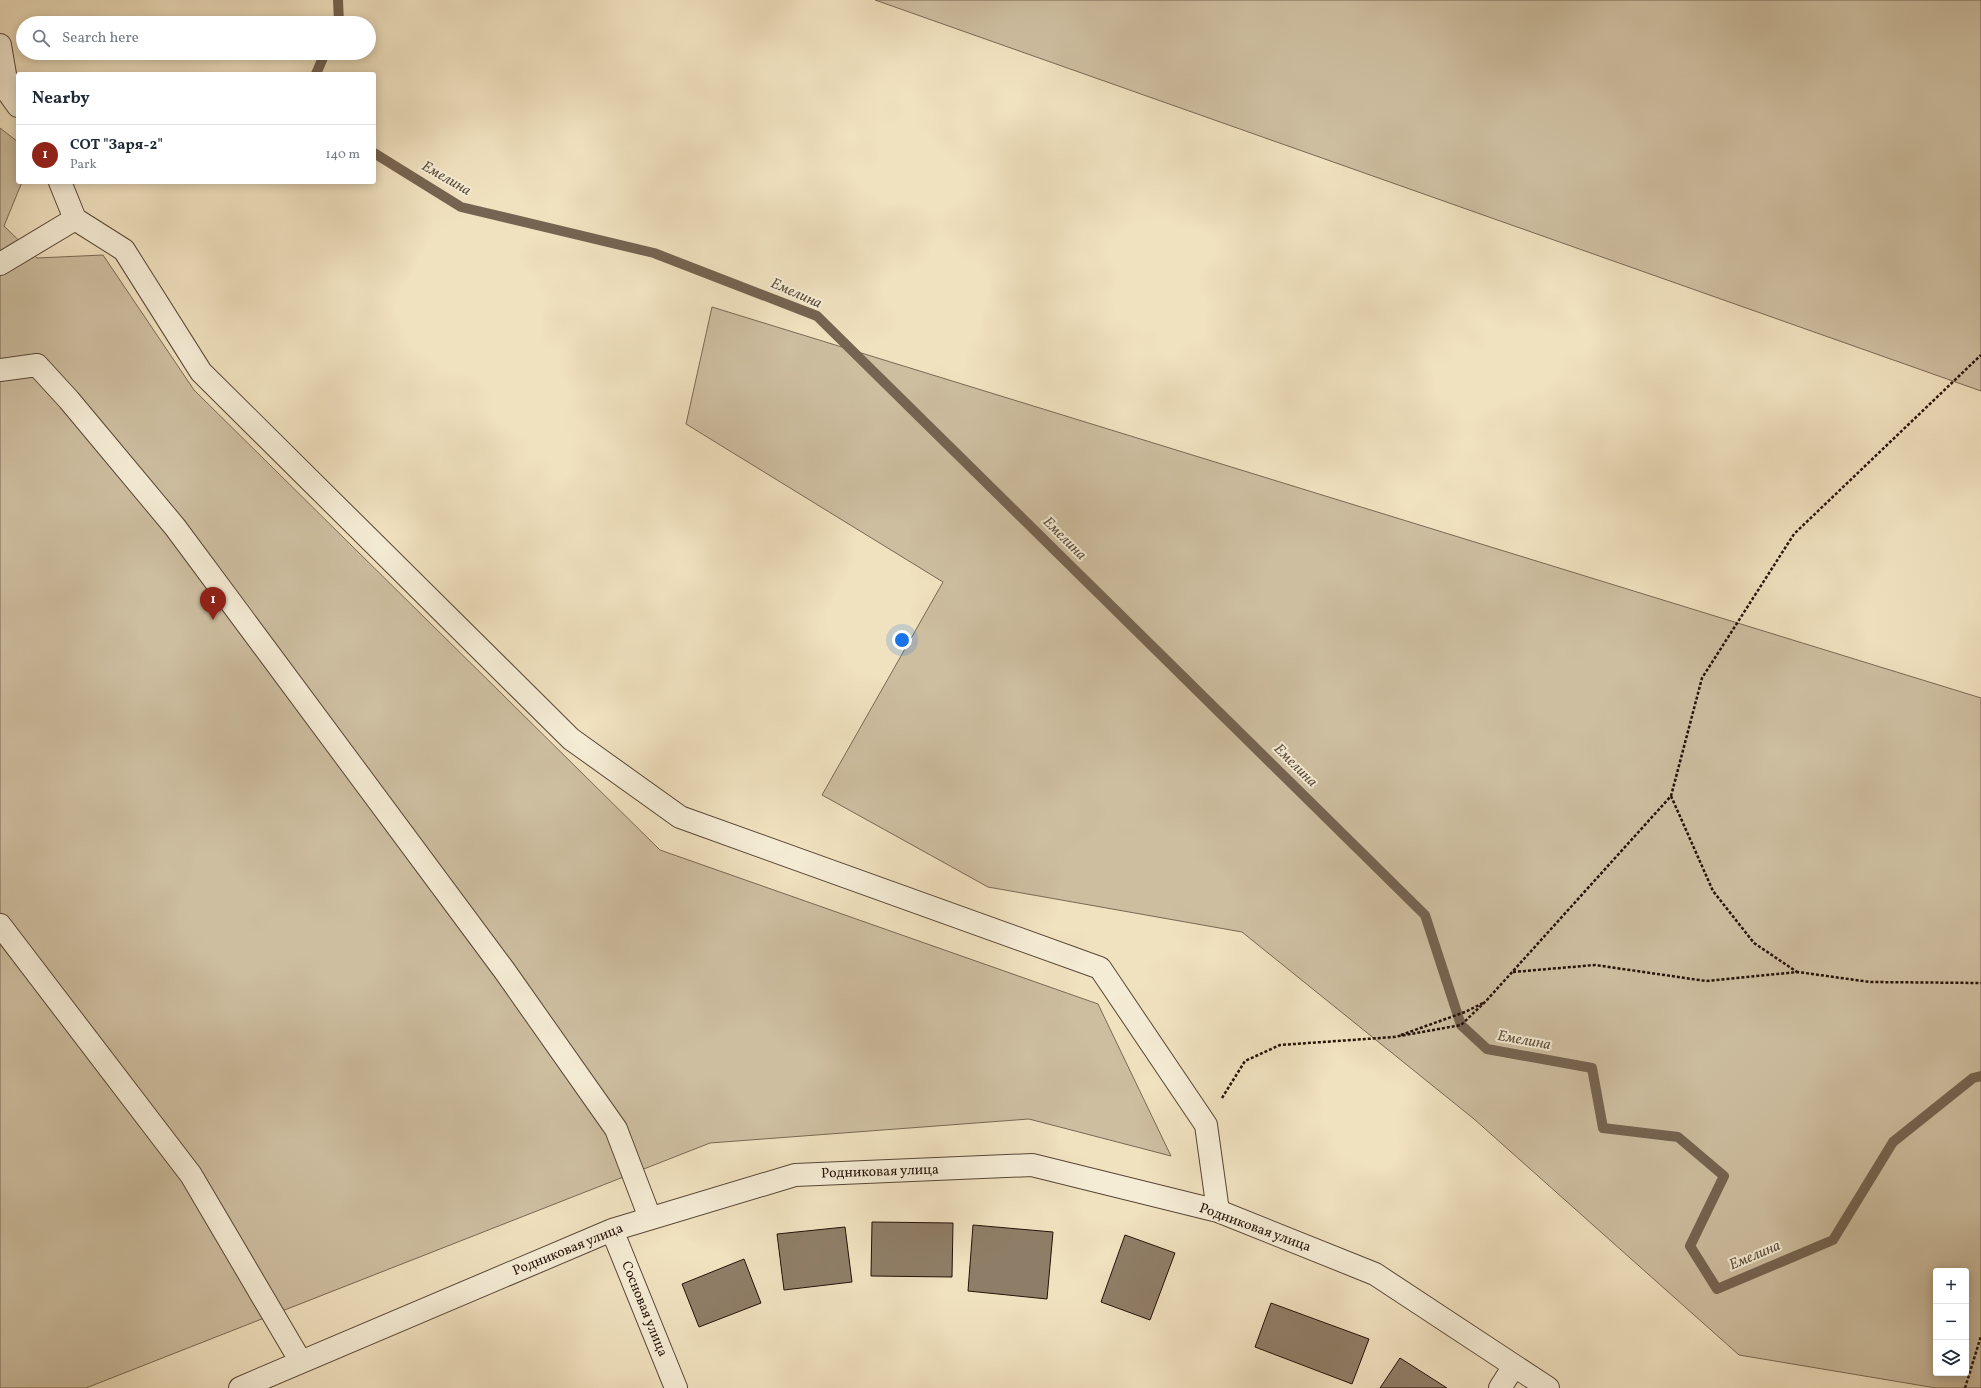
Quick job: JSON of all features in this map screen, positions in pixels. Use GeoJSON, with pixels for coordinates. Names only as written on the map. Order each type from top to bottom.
{"type":"FeatureCollection","features":[{"type":"Feature","properties":{"kind":"street"},"geometry":{"type":"LineString","coordinates":[[0,45],[8,92],[16,103]]}},
{"type":"Feature","properties":{"kind":"street"},"geometry":{"type":"LineString","coordinates":[[61,184],[75,219],[124,250],[201,372],[571,740],[680,817],[1100,968],[1206,1125],[1218,1211]]}},
{"type":"Feature","properties":{"kind":"street"},"geometry":{"type":"LineString","coordinates":[[0,264],[75,219]]}},
{"type":"Feature","properties":{"kind":"street"},"geometry":{"type":"LineString","coordinates":[[0,370],[37,365],[69,400],[175,527],[504,970],[616,1129],[650,1218]]}},
{"type":"Feature","properties":{"kind":"street"},"geometry":{"type":"LineString","coordinates":[[0,925],[191,1175],[301,1362]]}},
{"type":"Feature","properties":{"kind":"street","name":"Родниковая улица"},"geometry":{"type":"LineString","coordinates":[[240,1388],[612,1230],[795,1175],[1032,1166],[1218,1211],[1374,1274],[1548,1388]]}},
{"type":"Feature","properties":{"kind":"street","name":"Сосновая улица"},"geometry":{"type":"LineString","coordinates":[[612,1230],[676,1388]]}},
{"type":"Feature","properties":{"kind":"street"},"geometry":{"type":"LineString","coordinates":[[1500,1388],[1514,1366]]}},
{"type":"Feature","properties":{"kind":"path"},"geometry":{"type":"LineString","coordinates":[[1206,1125],[1245,1061],[1280,1044],[1394,1037],[1461,1025],[1486,1001],[1671,796],[1702,678],[1794,534],[1981,355]]}},
{"type":"Feature","properties":{"kind":"path"},"geometry":{"type":"LineString","coordinates":[[1671,796],[1713,891],[1754,943],[1798,972]]}},
{"type":"Feature","properties":{"kind":"path"},"geometry":{"type":"LineString","coordinates":[[1512,972],[1595,965],[1706,981],[1798,972],[1870,982],[1981,983]]}},
{"type":"Feature","properties":{"kind":"path"},"geometry":{"type":"LineString","coordinates":[[1394,1037],[1465,1012],[1486,1001]]}},
{"type":"Feature","properties":{"kind":"path"},"geometry":{"type":"LineString","coordinates":[[1965,1388],[1981,1336]]}},
{"type":"Feature","properties":{"kind":"shaded area"},"geometry":{"type":"Polygon","coordinates":[[[875,0],[1981,0],[1981,391],[875,0]]]}},
{"type":"Feature","properties":{"kind":"shaded area"},"geometry":{"type":"Polygon","coordinates":[[[0,128],[16,140],[16,184],[21,184],[4,226],[37,258],[103,255],[194,390],[660,850],[1098,1004],[1171,1156],[1029,1119],[710,1143],[86,1388],[0,1388],[0,128]]]}},
{"type":"Feature","properties":{"kind":"shaded area"},"geometry":{"type":"Polygon","coordinates":[[[712,307],[1981,698],[1981,1388],[1936,1388],[1739,1355],[1474,1119],[1242,932],[988,887],[822,795],[943,582],[686,424],[712,307]]]}},
{"type":"Feature","properties":{"kind":"building"},"geometry":{"type":"Polygon","coordinates":[[[872,1222],[953,1223],[952,1277],[871,1276],[872,1222]]]}},
{"type":"Feature","properties":{"kind":"building"},"geometry":{"type":"Polygon","coordinates":[[[973,1225],[1053,1232],[1047,1299],[968,1291],[973,1225]]]}},
{"type":"Feature","properties":{"kind":"building"},"geometry":{"type":"Polygon","coordinates":[[[845,1227],[852,1282],[784,1290],[777,1234],[845,1227]]]}},
{"type":"Feature","properties":{"kind":"building"},"geometry":{"type":"Polygon","coordinates":[[[1125,1235],[1175,1253],[1150,1320],[1101,1302],[1125,1235]]]}},
{"type":"Feature","properties":{"kind":"building"},"geometry":{"type":"Polygon","coordinates":[[[744,1259],[761,1303],[699,1327],[682,1284],[744,1259]]]}},
{"type":"Feature","properties":{"kind":"building"},"geometry":{"type":"Polygon","coordinates":[[[1271,1303],[1369,1339],[1352,1384],[1255,1347],[1271,1303]]]}},
{"type":"Feature","properties":{"kind":"building"},"geometry":{"type":"Polygon","coordinates":[[[1400,1358],[1447,1388],[1380,1388],[1400,1358]]]}},
{"type":"Feature","properties":{"kind":"waterway","name":"Емелина"},"geometry":{"type":"LineString","coordinates":[[338,0],[339,16]]}},
{"type":"Feature","properties":{"kind":"waterway","name":"Емелина"},"geometry":{"type":"LineString","coordinates":[[317,72],[322,60]]}},
{"type":"Feature","properties":{"kind":"waterway","name":"Емелина"},"geometry":{"type":"LineString","coordinates":[[376,154],[461,207],[654,253],[817,316],[1425,915],[1461,1025],[1487,1049],[1592,1068],[1603,1128],[1678,1137],[1724,1176],[1690,1246],[1717,1289],[1833,1240],[1893,1142],[1973,1078],[1981,1076]]}},
{"type":"Feature","properties":{"kind":"place","name":"СОТ \"Заря-2\""},"geometry":{"type":"Point","coordinates":[213,620]}}]}
